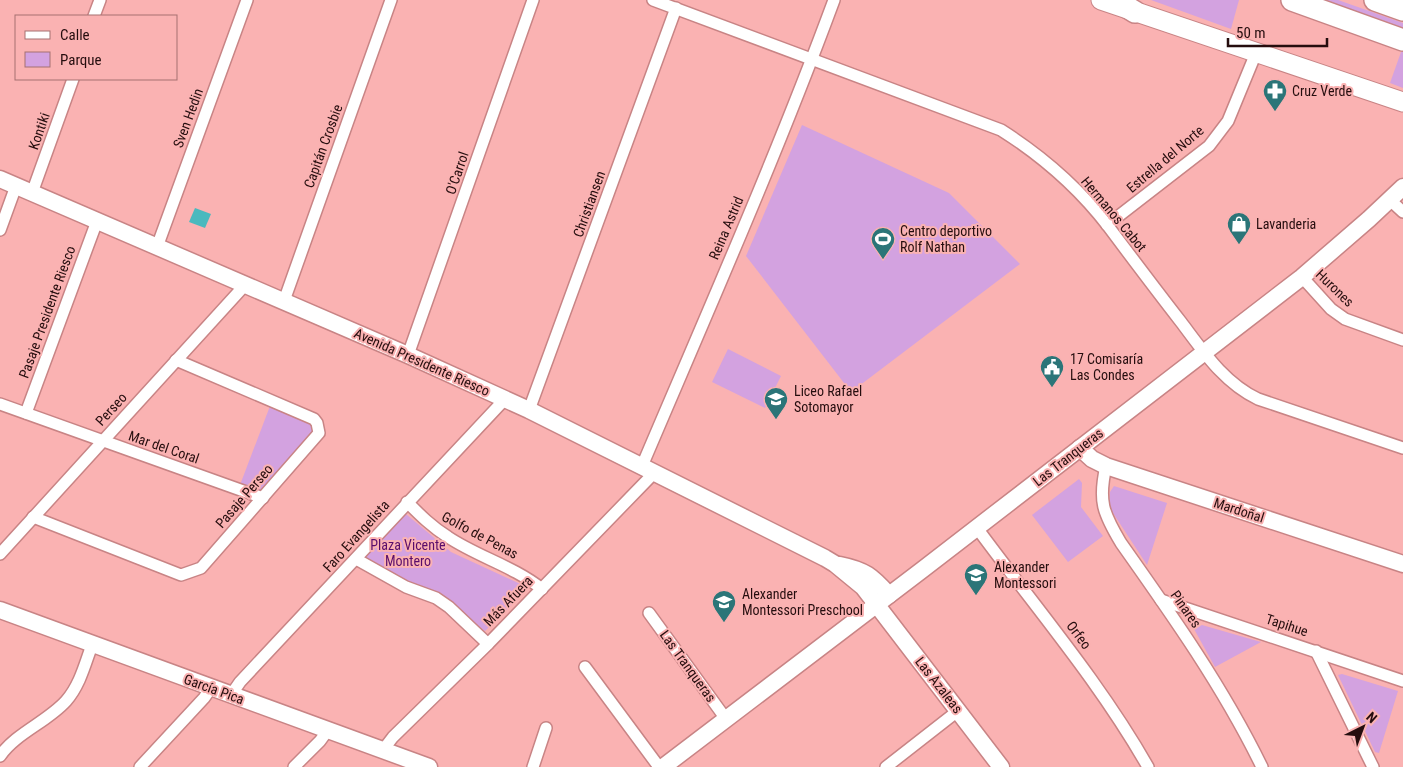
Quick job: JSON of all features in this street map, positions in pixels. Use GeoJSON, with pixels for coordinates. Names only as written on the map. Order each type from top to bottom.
{"type":"FeatureCollection","features":[{"type":"Feature","properties":{"kind":"highway"},"geometry":{"type":"LineString","coordinates":[[1116,0],[1135,12]]}},
{"type":"Feature","properties":{"kind":"highway"},"geometry":{"type":"LineString","coordinates":[[1292,0],[1403,40]]}},
{"type":"Feature","properties":{"kind":"highway"},"geometry":{"type":"LineString","coordinates":[[1374,0],[1403,10]]}},
{"type":"Feature","properties":{"kind":"main road"},"geometry":{"type":"LineString","coordinates":[[1101,0],[1403,102]]}},
{"type":"Feature","properties":{"kind":"main road","name":"Avenida Presidente Riesco"},"geometry":{"type":"LineString","coordinates":[[0,179],[408,355],[529,410],[835,564],[882,600]]}},
{"type":"Feature","properties":{"kind":"main road","name":"Las Tranqueras"},"geometry":{"type":"LineString","coordinates":[[661,767],[977,528],[1302,277],[1403,187]]}},
{"type":"Feature","properties":{"kind":"main road","name":"Mardoñal"},"geometry":{"type":"LineString","coordinates":[[1080,448],[1092,459],[1106,466],[1403,564]]}},
{"type":"Feature","properties":{"kind":"main road","name":"Las Azaleas"},"geometry":{"type":"LineString","coordinates":[[882,600],[1001,767]]}},
{"type":"Feature","properties":{"kind":"main road","name":"García Pica"},"geometry":{"type":"LineString","coordinates":[[0,610],[429,767]]}},
{"type":"Feature","properties":{"kind":"street"},"geometry":{"type":"LineString","coordinates":[[94,15],[100,0]]}},
{"type":"Feature","properties":{"kind":"street","name":"Sven Hedin"},"geometry":{"type":"LineString","coordinates":[[157,247],[246,0]]}},
{"type":"Feature","properties":{"kind":"street","name":"Capitán Crosbie"},"geometry":{"type":"LineString","coordinates":[[284,301],[391,0]]}},
{"type":"Feature","properties":{"kind":"street","name":"O'Carrol"},"geometry":{"type":"LineString","coordinates":[[408,355],[533,0]]}},
{"type":"Feature","properties":{"kind":"street","name":"Hermanos Cabot"},"geometry":{"type":"LineString","coordinates":[[653,0],[1001,130],[1027,146],[1081,194],[1107,225],[1204,353],[1228,380],[1247,394],[1258,399],[1403,448]]}},
{"type":"Feature","properties":{"kind":"street","name":"Reina Astrid"},"geometry":{"type":"LineString","coordinates":[[649,469],[834,0]]}},
{"type":"Feature","properties":{"kind":"street","name":"Christiansen"},"geometry":{"type":"LineString","coordinates":[[529,410],[676,8]]}},
{"type":"Feature","properties":{"kind":"street","name":"Estrella del Norte"},"geometry":{"type":"LineString","coordinates":[[1107,225],[1209,146],[1228,122],[1256,53]]}},
{"type":"Feature","properties":{"kind":"street","name":"Kontiki"},"geometry":{"type":"LineString","coordinates":[[32,193],[73,80]]}},
{"type":"Feature","properties":{"kind":"street"},"geometry":{"type":"LineString","coordinates":[[0,230],[16,186]]}},
{"type":"Feature","properties":{"kind":"street"},"geometry":{"type":"LineString","coordinates":[[1390,200],[1403,212]]}},
{"type":"Feature","properties":{"kind":"street","name":"Pasaje Presidente Riesco"},"geometry":{"type":"LineString","coordinates":[[26,413],[97,221]]}},
{"type":"Feature","properties":{"kind":"street","name":"Hurones"},"geometry":{"type":"LineString","coordinates":[[1302,277],[1338,315],[1361,326],[1403,340]]}},
{"type":"Feature","properties":{"kind":"street","name":"Perseo"},"geometry":{"type":"LineString","coordinates":[[0,554],[245,285]]}},
{"type":"Feature","properties":{"kind":"street","name":"Pasaje Perseo"},"geometry":{"type":"LineString","coordinates":[[33,517],[182,575],[201,568],[319,433],[314,419],[176,360]]}},
{"type":"Feature","properties":{"kind":"street","name":"Faro Evangelista"},"geometry":{"type":"LineString","coordinates":[[231,695],[240,682],[505,399]]}},
{"type":"Feature","properties":{"kind":"street","name":"Mar del Coral"},"geometry":{"type":"LineString","coordinates":[[0,404],[263,498]]}},
{"type":"Feature","properties":{"kind":"street","name":"Pinares"},"geometry":{"type":"LineString","coordinates":[[1106,466],[1102,496],[1103,509],[1110,524],[1121,543],[1209,670],[1262,767]]}},
{"type":"Feature","properties":{"kind":"street","name":"Más Afuera"},"geometry":{"type":"LineString","coordinates":[[383,750],[393,737],[542,588],[649,469]]}},
{"type":"Feature","properties":{"kind":"street","name":"Golfo de Penas"},"geometry":{"type":"LineString","coordinates":[[407,502],[430,525],[449,538],[516,571],[542,588]]}},
{"type":"Feature","properties":{"kind":"street","name":"Orfeo"},"geometry":{"type":"LineString","coordinates":[[977,528],[1081,664],[1117,716],[1148,767]]}},
{"type":"Feature","properties":{"kind":"street"},"geometry":{"type":"LineString","coordinates":[[356,559],[406,587],[436,598],[449,606],[488,644]]}},
{"type":"Feature","properties":{"kind":"street","name":"Tapihue"},"geometry":{"type":"LineString","coordinates":[[1161,600],[1403,681]]}},
{"type":"Feature","properties":{"kind":"street","name":"Las Tranqueras"},"geometry":{"type":"LineString","coordinates":[[649,613],[726,719]]}},
{"type":"Feature","properties":{"kind":"street"},"geometry":{"type":"LineString","coordinates":[[0,756],[66,701],[76,686],[92,645]]}},
{"type":"Feature","properties":{"kind":"street"},"geometry":{"type":"LineString","coordinates":[[1316,651],[1373,767]]}},
{"type":"Feature","properties":{"kind":"street","name":"Las Tranqueras"},"geometry":{"type":"LineString","coordinates":[[585,667],[661,767]]}},
{"type":"Feature","properties":{"kind":"street"},"geometry":{"type":"LineString","coordinates":[[140,767],[211,688]]}},
{"type":"Feature","properties":{"kind":"street"},"geometry":{"type":"LineString","coordinates":[[886,767],[959,710]]}},
{"type":"Feature","properties":{"kind":"street"},"geometry":{"type":"LineString","coordinates":[[533,767],[546,728]]}},
{"type":"Feature","properties":{"kind":"street"},"geometry":{"type":"LineString","coordinates":[[294,767],[320,741],[328,730]]}},
{"type":"Feature","properties":{"kind":"green space"},"geometry":{"type":"Polygon","coordinates":[[[1151,0],[1239,0],[1231,29],[1151,0]]]}},
{"type":"Feature","properties":{"kind":"green space"},"geometry":{"type":"Polygon","coordinates":[[[1321,0],[1338,0],[1403,23],[1403,29],[1321,0]]]}},
{"type":"Feature","properties":{"kind":"green space"},"geometry":{"type":"Polygon","coordinates":[[[1401,52],[1403,52],[1403,88],[1390,83],[1401,52]]]}},
{"type":"Feature","properties":{"kind":"green space","name":"Centro deportivo Rolf Nathan"},"geometry":{"type":"Polygon","coordinates":[[[802,125],[949,193],[1020,264],[851,392],[746,256],[802,125]]]}},
{"type":"Feature","properties":{"kind":"green space"},"geometry":{"type":"Polygon","coordinates":[[[728,349],[781,376],[765,408],[712,382],[728,349]]]}},
{"type":"Feature","properties":{"kind":"green space"},"geometry":{"type":"Polygon","coordinates":[[[270,406],[309,422],[314,429],[314,434],[265,489],[258,491],[240,485],[270,406]]]}},
{"type":"Feature","properties":{"kind":"green space"},"geometry":{"type":"Polygon","coordinates":[[[1079,479],[1082,483],[1081,507],[1103,536],[1068,562],[1032,515],[1079,479]]]}},
{"type":"Feature","properties":{"kind":"green space"},"geometry":{"type":"Polygon","coordinates":[[[1114,486],[1167,503],[1147,565],[1109,507],[1110,492],[1114,486]]]}},
{"type":"Feature","properties":{"kind":"green space","name":"Plaza Vicente Montero"},"geometry":{"type":"Polygon","coordinates":[[[406,514],[451,552],[529,588],[485,631],[434,592],[379,574],[359,561],[406,514]]]}},
{"type":"Feature","properties":{"kind":"green space"},"geometry":{"type":"Polygon","coordinates":[[[1202,625],[1261,642],[1215,667],[1194,629],[1202,625]]]}},
{"type":"Feature","properties":{"kind":"green space"},"geometry":{"type":"Polygon","coordinates":[[[1342,674],[1398,691],[1379,753],[1375,752],[1338,675],[1342,674]]]}},
{"type":"Feature","properties":{"kind":"water"},"geometry":{"type":"Polygon","coordinates":[[[195,208],[211,214],[205,228],[189,222],[195,208]]]}},
{"type":"Feature","properties":{"kind":"place","name":"Cruz Verde"},"geometry":{"type":"Point","coordinates":[1275,112]}},
{"type":"Feature","properties":{"kind":"place","name":"Lavanderia"},"geometry":{"type":"Point","coordinates":[1239,245]}},
{"type":"Feature","properties":{"kind":"place","name":"Centro deportivo Rolf Nathan"},"geometry":{"type":"Point","coordinates":[883,260]}},
{"type":"Feature","properties":{"kind":"place","name":"17 Comisaría Las Condes"},"geometry":{"type":"Point","coordinates":[1052,388]}},
{"type":"Feature","properties":{"kind":"place","name":"Liceo Rafael Sotomayor"},"geometry":{"type":"Point","coordinates":[776,420]}},
{"type":"Feature","properties":{"kind":"place","name":"Alexander Montessori"},"geometry":{"type":"Point","coordinates":[976,596]}},
{"type":"Feature","properties":{"kind":"place","name":"Alexander Montessori Preschool"},"geometry":{"type":"Point","coordinates":[724,623]}}]}
